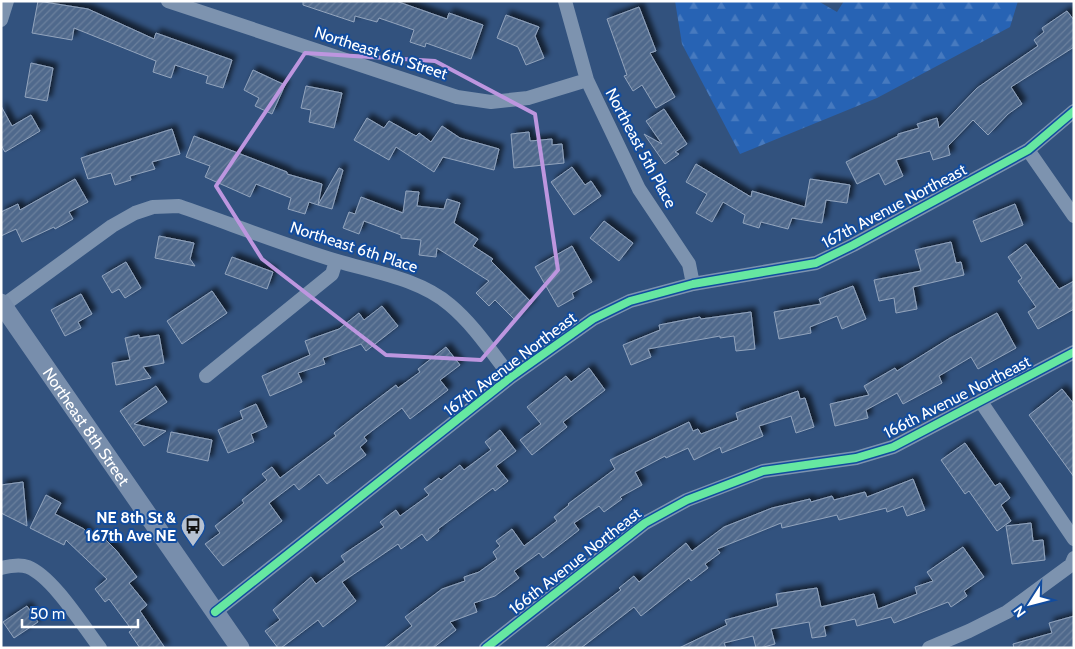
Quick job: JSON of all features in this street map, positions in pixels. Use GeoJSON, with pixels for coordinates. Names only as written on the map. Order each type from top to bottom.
{"type":"FeatureCollection","features":[{"type":"Feature","properties":{"kind":"street"},"geometry":{"type":"LineString","coordinates":[[1,20],[7,1]]}},
{"type":"Feature","properties":{"kind":"street","name":"Northeast 6th Street"},"geometry":{"type":"LineString","coordinates":[[168,1],[457,97],[491,102],[528,98],[587,80]]}},
{"type":"Feature","properties":{"kind":"street","name":"Northeast 5th Place"},"geometry":{"type":"LineString","coordinates":[[565,1],[587,80],[639,189],[689,264],[693,284]]}},
{"type":"Feature","properties":{"kind":"street","name":"167th Avenue Northeast"},"geometry":{"type":"LineString","coordinates":[[215,612],[511,377],[593,318],[630,301],[693,284],[816,263],[854,245],[1028,150],[1074,111]]}},
{"type":"Feature","properties":{"kind":"street"},"geometry":{"type":"LineString","coordinates":[[1028,150],[1074,216]]}},
{"type":"Feature","properties":{"kind":"street","name":"Northeast 6th Place"},"geometry":{"type":"LineString","coordinates":[[2,305],[112,226],[135,213],[153,207],[179,206],[427,290],[449,304],[464,319],[511,377]]}},
{"type":"Feature","properties":{"kind":"street"},"geometry":{"type":"LineString","coordinates":[[206,376],[332,274],[336,260]]}},
{"type":"Feature","properties":{"kind":"street","name":"Northeast 8th Street"},"geometry":{"type":"LineString","coordinates":[[2,305],[240,648]]}},
{"type":"Feature","properties":{"kind":"street","name":"166th Avenue Northeast"},"geometry":{"type":"LineString","coordinates":[[486,648],[645,522],[687,500],[763,471],[856,458],[893,447],[1074,352]]}},
{"type":"Feature","properties":{"kind":"street"},"geometry":{"type":"LineString","coordinates":[[981,402],[1074,539]]}},
{"type":"Feature","properties":{"kind":"street"},"geometry":{"type":"LineString","coordinates":[[929,648],[1007,612],[1071,565],[1074,558]]}},
{"type":"Feature","properties":{"kind":"street"},"geometry":{"type":"LineString","coordinates":[[1,568],[11,566],[28,567],[59,593],[100,648]]}},
{"type":"Feature","properties":{"kind":"highlighted area"},"geometry":{"type":"Polygon","coordinates":[[[305,53],[435,61],[535,114],[558,270],[481,360],[386,355],[262,259],[216,186],[305,53]]]}},
{"type":"Feature","properties":{"kind":"green space"},"geometry":{"type":"Polygon","coordinates":[[[675,1],[818,1],[837,12],[844,1],[1018,1],[1010,27],[877,98],[740,154],[682,44],[675,1]]]}},
{"type":"Feature","properties":{"kind":"building"},"geometry":{"type":"Polygon","coordinates":[[[38,1],[88,9],[154,39],[156,33],[232,60],[223,88],[206,83],[208,76],[175,65],[171,78],[153,72],[156,61],[74,28],[72,40],[32,33],[38,1]]]}},
{"type":"Feature","properties":{"kind":"building"},"geometry":{"type":"Polygon","coordinates":[[[303,1],[396,1],[447,19],[449,13],[483,25],[471,59],[426,43],[425,47],[410,42],[414,30],[379,18],[377,22],[355,16],[354,22],[303,5],[303,1]]]}},
{"type":"Feature","properties":{"kind":"building"},"geometry":{"type":"Polygon","coordinates":[[[639,7],[656,51],[650,53],[675,97],[656,108],[642,85],[633,91],[624,76],[627,75],[607,19],[639,7]]]}},
{"type":"Feature","properties":{"kind":"building"},"geometry":{"type":"Polygon","coordinates":[[[1067,11],[1074,20],[1074,47],[1011,87],[1022,104],[1008,114],[988,135],[973,120],[948,146],[950,155],[933,160],[930,151],[896,160],[903,176],[885,185],[879,173],[857,184],[846,162],[898,136],[898,134],[919,128],[917,124],[937,118],[939,128],[977,88],[1038,46],[1034,40],[1044,32],[1042,28],[1067,11]]]}},
{"type":"Feature","properties":{"kind":"building"},"geometry":{"type":"Polygon","coordinates":[[[506,15],[539,27],[535,36],[544,58],[526,65],[518,47],[497,38],[506,15]]]}},
{"type":"Feature","properties":{"kind":"building"},"geometry":{"type":"Polygon","coordinates":[[[31,63],[53,68],[47,101],[25,97],[31,63]]]}},
{"type":"Feature","properties":{"kind":"building"},"geometry":{"type":"Polygon","coordinates":[[[253,70],[285,85],[272,114],[255,106],[259,98],[244,90],[253,70]]]}},
{"type":"Feature","properties":{"kind":"building"},"geometry":{"type":"Polygon","coordinates":[[[306,86],[342,93],[334,128],[309,122],[311,110],[301,108],[306,86]]]}},
{"type":"Feature","properties":{"kind":"building"},"geometry":{"type":"Polygon","coordinates":[[[1,106],[12,126],[31,115],[40,131],[5,152],[1,145],[1,106]]]}},
{"type":"Feature","properties":{"kind":"building"},"geometry":{"type":"Polygon","coordinates":[[[664,109],[687,144],[675,152],[679,154],[665,164],[644,134],[662,144],[646,121],[664,109]]]}},
{"type":"Feature","properties":{"kind":"building"},"geometry":{"type":"Polygon","coordinates":[[[367,118],[384,128],[389,121],[416,136],[419,133],[431,142],[442,126],[460,138],[499,149],[494,170],[443,157],[434,172],[396,147],[389,160],[354,140],[367,118]]]}},
{"type":"Feature","properties":{"kind":"building"},"geometry":{"type":"Polygon","coordinates":[[[172,129],[180,154],[152,162],[155,169],[130,176],[131,180],[115,185],[111,173],[88,179],[81,158],[172,129]]]}},
{"type":"Feature","properties":{"kind":"building"},"geometry":{"type":"Polygon","coordinates":[[[529,132],[530,141],[552,139],[552,145],[562,144],[564,163],[514,168],[511,134],[529,132]]]}},
{"type":"Feature","properties":{"kind":"building"},"geometry":{"type":"Polygon","coordinates":[[[194,136],[287,172],[287,174],[322,184],[318,205],[309,202],[305,214],[288,209],[291,198],[256,184],[250,197],[205,177],[210,166],[186,157],[194,136]]]}},
{"type":"Feature","properties":{"kind":"building"},"geometry":{"type":"Polygon","coordinates":[[[696,164],[751,197],[752,191],[805,207],[810,179],[850,185],[847,203],[826,200],[822,223],[792,218],[788,229],[761,222],[759,228],[743,223],[745,215],[723,202],[712,222],[696,213],[707,194],[686,182],[696,164]]]}},
{"type":"Feature","properties":{"kind":"building"},"geometry":{"type":"Polygon","coordinates":[[[572,167],[585,185],[591,181],[601,196],[574,215],[551,182],[572,167]]]}},
{"type":"Feature","properties":{"kind":"building"},"geometry":{"type":"Polygon","coordinates":[[[339,168],[343,170],[332,209],[318,205],[339,168]]]}},
{"type":"Feature","properties":{"kind":"building"},"geometry":{"type":"Polygon","coordinates":[[[75,179],[88,202],[69,212],[73,219],[55,229],[54,227],[22,242],[16,229],[1,236],[1,212],[18,204],[20,210],[75,179]]]}},
{"type":"Feature","properties":{"kind":"building"},"geometry":{"type":"Polygon","coordinates":[[[406,191],[419,192],[417,206],[444,209],[447,199],[460,203],[454,223],[478,239],[473,246],[493,259],[491,261],[532,303],[515,320],[495,300],[489,306],[476,293],[489,281],[437,248],[436,257],[419,255],[421,240],[401,238],[401,235],[364,221],[359,234],[343,228],[349,212],[355,214],[361,197],[403,213],[406,191]]]}},
{"type":"Feature","properties":{"kind":"building"},"geometry":{"type":"Polygon","coordinates":[[[1015,204],[1023,225],[981,242],[973,221],[1015,204]]]}},
{"type":"Feature","properties":{"kind":"building"},"geometry":{"type":"Polygon","coordinates":[[[604,221],[633,243],[619,261],[590,238],[604,221]]]}},
{"type":"Feature","properties":{"kind":"building"},"geometry":{"type":"Polygon","coordinates":[[[159,236],[194,243],[190,259],[195,266],[155,258],[159,236]]]}},
{"type":"Feature","properties":{"kind":"building"},"geometry":{"type":"Polygon","coordinates":[[[951,242],[956,263],[961,262],[964,275],[913,287],[917,309],[896,313],[894,298],[879,301],[874,280],[921,271],[915,250],[951,242]]]}},
{"type":"Feature","properties":{"kind":"building"},"geometry":{"type":"Polygon","coordinates":[[[1026,244],[1059,289],[1074,281],[1074,309],[1038,329],[1028,312],[1036,307],[1018,281],[1022,278],[1008,257],[1026,244]]]}},
{"type":"Feature","properties":{"kind":"building"},"geometry":{"type":"Polygon","coordinates":[[[572,246],[592,282],[572,293],[574,298],[558,307],[535,267],[572,246]]]}},
{"type":"Feature","properties":{"kind":"building"},"geometry":{"type":"Polygon","coordinates":[[[232,257],[273,272],[267,289],[225,274],[232,257]]]}},
{"type":"Feature","properties":{"kind":"building"},"geometry":{"type":"Polygon","coordinates":[[[126,262],[141,288],[125,298],[119,289],[112,293],[102,276],[126,262]]]}},
{"type":"Feature","properties":{"kind":"building"},"geometry":{"type":"Polygon","coordinates":[[[853,286],[866,319],[842,329],[837,316],[810,327],[811,333],[779,339],[774,312],[821,304],[819,299],[853,286]]]}},
{"type":"Feature","properties":{"kind":"building"},"geometry":{"type":"Polygon","coordinates":[[[212,291],[227,313],[182,344],[167,321],[212,291]]]}},
{"type":"Feature","properties":{"kind":"building"},"geometry":{"type":"Polygon","coordinates":[[[81,294],[92,314],[78,322],[81,328],[65,336],[51,310],[81,294]]]}},
{"type":"Feature","properties":{"kind":"building"},"geometry":{"type":"Polygon","coordinates":[[[382,306],[398,326],[366,351],[361,344],[323,358],[325,364],[298,373],[302,382],[270,396],[262,376],[310,355],[305,341],[339,329],[359,313],[364,320],[382,306]]]}},
{"type":"Feature","properties":{"kind":"building"},"geometry":{"type":"Polygon","coordinates":[[[751,312],[755,349],[736,351],[734,336],[720,338],[720,336],[648,349],[651,357],[631,365],[623,345],[660,330],[659,325],[700,317],[701,319],[751,312]]]}},
{"type":"Feature","properties":{"kind":"building"},"geometry":{"type":"Polygon","coordinates":[[[997,313],[1016,348],[978,369],[971,357],[939,376],[942,383],[903,404],[897,393],[866,410],[868,418],[835,426],[830,404],[869,395],[864,386],[895,368],[897,371],[950,338],[997,313]]]}},
{"type":"Feature","properties":{"kind":"building"},"geometry":{"type":"Polygon","coordinates":[[[139,335],[139,338],[159,335],[164,363],[143,367],[151,378],[116,385],[112,363],[130,360],[125,338],[139,335]]]}},
{"type":"Feature","properties":{"kind":"building"},"geometry":{"type":"Polygon","coordinates":[[[446,347],[460,365],[440,380],[448,390],[410,419],[402,408],[364,437],[367,441],[360,447],[366,455],[327,484],[319,474],[299,490],[294,484],[269,503],[282,521],[223,566],[205,544],[220,533],[215,526],[244,503],[242,500],[267,480],[262,474],[272,467],[280,478],[336,436],[334,433],[396,385],[398,388],[420,372],[418,369],[446,347]]]}},
{"type":"Feature","properties":{"kind":"building"},"geometry":{"type":"Polygon","coordinates":[[[589,368],[605,390],[563,422],[567,427],[532,455],[520,440],[541,424],[527,407],[566,376],[571,382],[589,368]]]}},
{"type":"Feature","properties":{"kind":"building"},"geometry":{"type":"Polygon","coordinates":[[[156,386],[167,402],[134,424],[166,431],[144,446],[120,411],[156,386]]]}},
{"type":"Feature","properties":{"kind":"building"},"geometry":{"type":"Polygon","coordinates":[[[1062,389],[1074,404],[1074,477],[1029,415],[1062,389]]]}},
{"type":"Feature","properties":{"kind":"building"},"geometry":{"type":"Polygon","coordinates":[[[798,391],[800,399],[805,398],[814,427],[796,433],[791,416],[759,426],[763,436],[722,453],[720,447],[694,460],[688,448],[666,458],[665,456],[635,472],[642,485],[620,497],[622,499],[604,512],[599,506],[574,523],[579,530],[543,558],[539,553],[514,571],[519,578],[495,596],[474,603],[477,612],[450,622],[456,630],[433,648],[384,648],[412,626],[405,617],[442,589],[465,581],[464,577],[479,572],[497,559],[493,552],[500,546],[496,541],[512,529],[524,546],[557,521],[554,517],[568,504],[615,469],[610,460],[689,422],[693,431],[698,429],[701,434],[738,420],[736,413],[798,391]]]}},
{"type":"Feature","properties":{"kind":"building"},"geometry":{"type":"Polygon","coordinates":[[[256,404],[267,427],[251,434],[254,442],[228,453],[218,430],[243,419],[240,411],[256,404]]]}},
{"type":"Feature","properties":{"kind":"building"},"geometry":{"type":"Polygon","coordinates":[[[500,430],[516,451],[496,466],[508,481],[495,491],[493,488],[438,529],[439,531],[427,541],[422,534],[401,549],[398,544],[342,582],[356,601],[323,627],[318,620],[281,648],[278,648],[265,631],[280,620],[273,610],[311,577],[316,584],[345,562],[341,556],[384,527],[380,522],[396,510],[400,516],[429,495],[424,489],[439,478],[441,480],[460,465],[464,470],[491,450],[485,442],[500,430]]]}},
{"type":"Feature","properties":{"kind":"building"},"geometry":{"type":"Polygon","coordinates":[[[171,432],[212,440],[208,461],[167,452],[171,432]]]}},
{"type":"Feature","properties":{"kind":"building"},"geometry":{"type":"Polygon","coordinates":[[[965,443],[995,486],[1000,483],[1010,498],[1001,505],[1011,521],[997,531],[969,491],[965,494],[941,460],[965,443]]]}},
{"type":"Feature","properties":{"kind":"building"},"geometry":{"type":"Polygon","coordinates":[[[913,479],[925,510],[907,516],[903,506],[887,512],[886,508],[839,520],[837,515],[782,528],[781,523],[717,549],[720,553],[705,564],[708,568],[691,581],[689,578],[641,616],[634,607],[581,648],[545,648],[621,590],[619,588],[634,576],[639,582],[686,543],[692,551],[724,527],[772,508],[810,499],[811,502],[832,496],[834,500],[865,492],[867,497],[913,479]]]}},
{"type":"Feature","properties":{"kind":"building"},"geometry":{"type":"Polygon","coordinates":[[[23,482],[27,526],[1,513],[1,485],[23,482]]]}},
{"type":"Feature","properties":{"kind":"building"},"geometry":{"type":"Polygon","coordinates":[[[46,495],[61,503],[55,514],[84,529],[97,543],[103,537],[137,577],[129,583],[147,605],[140,611],[165,648],[140,648],[129,632],[132,630],[109,599],[105,602],[95,589],[107,579],[66,540],[64,545],[30,528],[46,495]]]}},
{"type":"Feature","properties":{"kind":"building"},"geometry":{"type":"Polygon","coordinates":[[[1031,523],[1033,541],[1043,540],[1045,560],[1012,564],[1006,526],[1031,523]]]}},
{"type":"Feature","properties":{"kind":"building"},"geometry":{"type":"Polygon","coordinates":[[[963,547],[984,577],[964,591],[967,596],[951,607],[948,602],[894,623],[891,617],[857,626],[855,619],[824,626],[826,636],[812,638],[809,622],[771,629],[775,644],[760,648],[756,648],[753,636],[724,643],[726,648],[679,648],[727,625],[725,620],[778,606],[776,594],[817,588],[821,607],[874,594],[878,609],[917,594],[915,587],[933,581],[927,572],[963,547]]]}},
{"type":"Feature","properties":{"kind":"building"},"geometry":{"type":"Polygon","coordinates":[[[27,606],[38,622],[14,638],[3,622],[27,606]]]}},
{"type":"Feature","properties":{"kind":"building"},"geometry":{"type":"Polygon","coordinates":[[[1074,616],[1074,648],[1014,648],[1013,644],[1052,633],[1049,623],[1074,616]]]}},
{"type":"Feature","properties":{"kind":"cycle path"},"geometry":{"type":"LineString","coordinates":[[215,612],[511,377],[593,319],[630,301],[693,284],[816,263],[853,245],[1028,150],[1074,111]]}},
{"type":"Feature","properties":{"kind":"cycle path"},"geometry":{"type":"LineString","coordinates":[[486,648],[645,523],[687,500],[763,471],[856,458],[893,447],[1074,352]]}},
{"type":"Feature","properties":{"kind":"place","name":"NE 8th St & 167th Ave NE"},"geometry":{"type":"Point","coordinates":[193,547]}}]}
